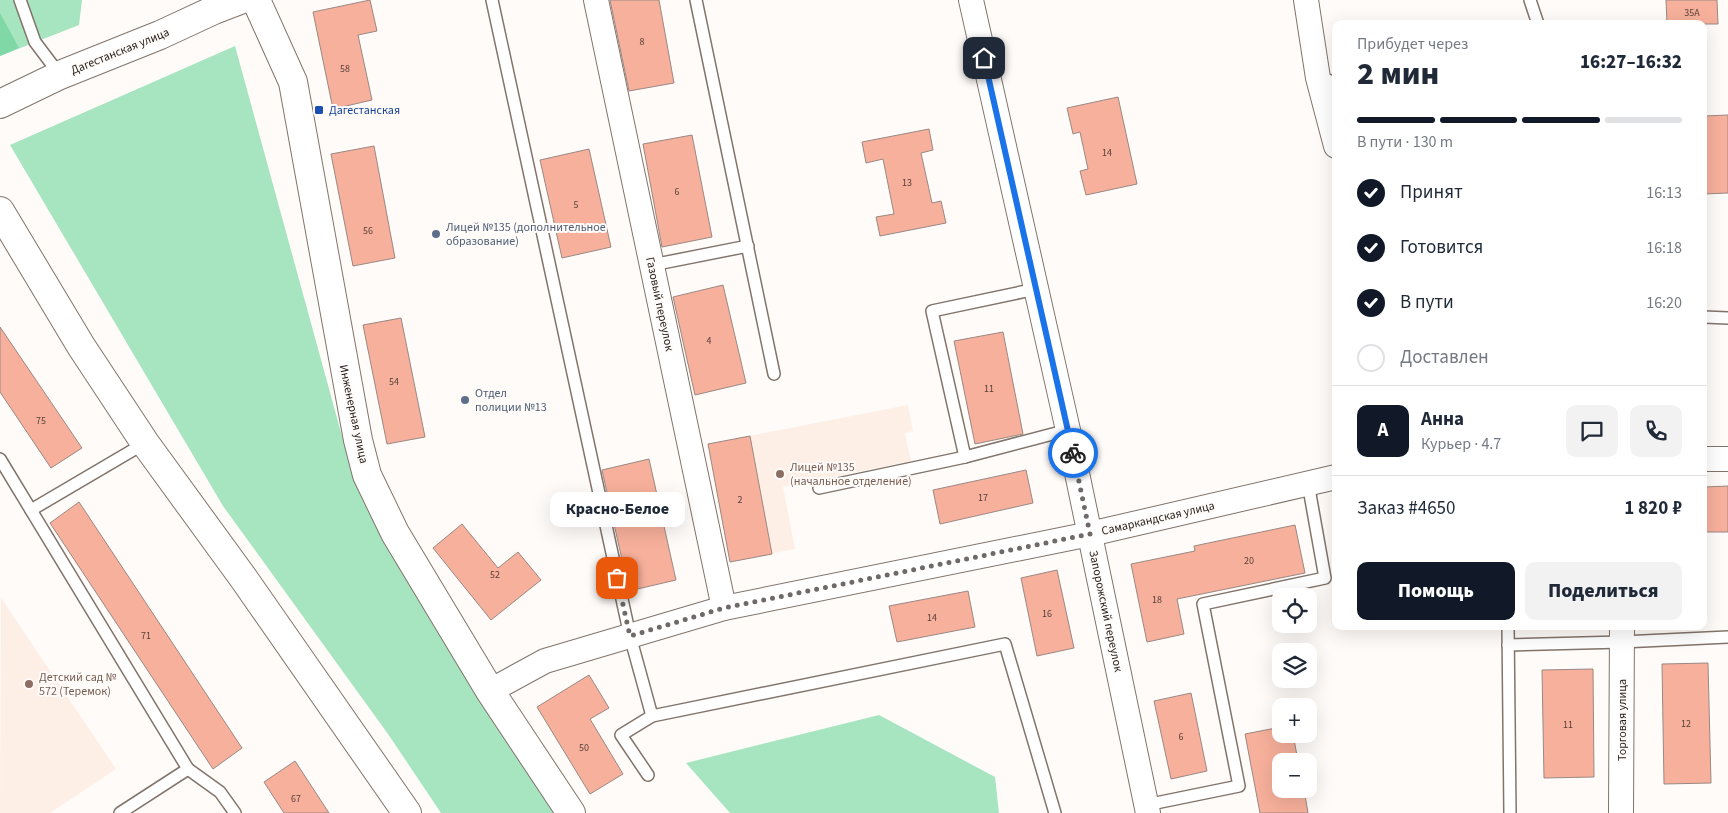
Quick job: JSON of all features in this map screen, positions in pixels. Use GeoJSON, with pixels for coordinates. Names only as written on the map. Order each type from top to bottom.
{"type":"FeatureCollection","features":[{"type":"Feature","properties":{"kind":"street","name":"Дагестанская улица"},"geometry":{"type":"LineString","coordinates":[[0,104],[60,75],[160,35],[240,0]]}},
{"type":"Feature","properties":{"kind":"street","name":"Инженерная улица"},"geometry":{"type":"LineString","coordinates":[[256,0],[293,82],[358,440],[368,475],[395,533],[490,691],[571,813]]}},
{"type":"Feature","properties":{"kind":"street","name":"Газовый переулок"},"geometry":{"type":"LineString","coordinates":[[596,0],[724,608]]}},
{"type":"Feature","properties":{"kind":"street","name":"Запорожский переулок"},"geometry":{"type":"LineString","coordinates":[[971,0],[1068,430],[1147,809]]}},
{"type":"Feature","properties":{"kind":"street"},"geometry":{"type":"LineString","coordinates":[[1306,0],[1327,80],[1332,117]]}},
{"type":"Feature","properties":{"kind":"street"},"geometry":{"type":"LineString","coordinates":[[0,211],[82,346],[145,444],[244,579],[407,813]]}},
{"type":"Feature","properties":{"kind":"street"},"geometry":{"type":"LineString","coordinates":[[1707,459],[1728,459]]}},
{"type":"Feature","properties":{"kind":"street","name":"Самаркандская улица"},"geometry":{"type":"LineString","coordinates":[[490,691],[545,661],[724,608],[1090,534],[1332,478]]}},
{"type":"Feature","properties":{"kind":"street","name":"Торговая улица"},"geometry":{"type":"LineString","coordinates":[[1621,813],[1622,634]]}},
{"type":"Feature","properties":{"kind":"lane"},"geometry":{"type":"LineString","coordinates":[[20,0],[34,42],[60,75]]}},
{"type":"Feature","properties":{"kind":"lane"},"geometry":{"type":"LineString","coordinates":[[492,0],[630,636],[652,716]]}},
{"type":"Feature","properties":{"kind":"lane"},"geometry":{"type":"LineString","coordinates":[[696,0],[774,374]]}},
{"type":"Feature","properties":{"kind":"lane"},"geometry":{"type":"LineString","coordinates":[[1530,0],[1537,20]]}},
{"type":"Feature","properties":{"kind":"lane"},"geometry":{"type":"LineString","coordinates":[[652,265],[748,246]]}},
{"type":"Feature","properties":{"kind":"lane"},"geometry":{"type":"LineString","coordinates":[[965,457],[932,311],[1036,289]]}},
{"type":"Feature","properties":{"kind":"lane"},"geometry":{"type":"LineString","coordinates":[[1707,317],[1728,318]]}},
{"type":"Feature","properties":{"kind":"lane"},"geometry":{"type":"LineString","coordinates":[[819,488],[965,457],[1068,430]]}},
{"type":"Feature","properties":{"kind":"lane"},"geometry":{"type":"LineString","coordinates":[[31,510],[145,444]]}},
{"type":"Feature","properties":{"kind":"lane"},"geometry":{"type":"LineString","coordinates":[[2,465],[188,769],[220,792],[235,813]]}},
{"type":"Feature","properties":{"kind":"lane"},"geometry":{"type":"LineString","coordinates":[[1147,809],[1240,786],[1203,604],[1325,578],[1308,483]]}},
{"type":"Feature","properties":{"kind":"lane"},"geometry":{"type":"LineString","coordinates":[[1508,630],[1510,813]]}},
{"type":"Feature","properties":{"kind":"lane"},"geometry":{"type":"LineString","coordinates":[[1508,645],[1622,634],[1728,637]]}},
{"type":"Feature","properties":{"kind":"lane"},"geometry":{"type":"LineString","coordinates":[[648,775],[621,735],[652,716],[1005,644],[1055,813]]}},
{"type":"Feature","properties":{"kind":"lane"},"geometry":{"type":"LineString","coordinates":[[120,813],[188,769]]}},
{"type":"Feature","properties":{"kind":"shaded area","name":"Лицей №135 (начальное отделение)"},"geometry":{"type":"Polygon","coordinates":[[[908,405],[913,431],[905,433],[911,461],[783,487],[795,549],[730,562],[708,444],[908,405]]]}},
{"type":"Feature","properties":{"kind":"shaded area","name":"Детский сад № 572 (Теремок)"},"geometry":{"type":"Polygon","coordinates":[[[1,598],[116,769],[50,813],[0,813],[1,598]]]}},
{"type":"Feature","properties":{"kind":"green space"},"geometry":{"type":"Polygon","coordinates":[[[0,0],[82,0],[79,25],[0,56],[0,0]]]}},
{"type":"Feature","properties":{"kind":"green space"},"geometry":{"type":"Polygon","coordinates":[[[0,13],[19,48],[0,56],[0,13]]]}},
{"type":"Feature","properties":{"kind":"green space"},"geometry":{"type":"Polygon","coordinates":[[[235,46],[351,469],[555,813],[441,813],[388,734],[223,506],[10,145],[235,46]]]}},
{"type":"Feature","properties":{"kind":"green space"},"geometry":{"type":"Polygon","coordinates":[[[879,715],[995,777],[999,813],[730,813],[686,763],[879,715]]]}},
{"type":"Feature","properties":{"kind":"building"},"geometry":{"type":"Polygon","coordinates":[[[370,0],[377,31],[358,35],[372,100],[333,109],[313,12],[370,0]]]}},
{"type":"Feature","properties":{"kind":"building"},"geometry":{"type":"Polygon","coordinates":[[[610,0],[659,0],[674,83],[629,91],[610,0]]]}},
{"type":"Feature","properties":{"kind":"building"},"geometry":{"type":"Polygon","coordinates":[[[1666,0],[1717,0],[1718,24],[1707,24],[1707,20],[1667,20],[1666,0]]]}},
{"type":"Feature","properties":{"kind":"building"},"geometry":{"type":"Polygon","coordinates":[[[1118,97],[1137,184],[1086,195],[1080,171],[1088,169],[1080,132],[1073,134],[1067,108],[1118,97]]]}},
{"type":"Feature","properties":{"kind":"building"},"geometry":{"type":"Polygon","coordinates":[[[1728,115],[1728,193],[1707,194],[1707,116],[1728,115]]]}},
{"type":"Feature","properties":{"kind":"building"},"geometry":{"type":"Polygon","coordinates":[[[929,129],[933,150],[921,153],[932,203],[941,201],[946,223],[880,236],[876,217],[894,214],[883,159],[866,163],[862,142],[929,129]]]}},
{"type":"Feature","properties":{"kind":"building"},"geometry":{"type":"Polygon","coordinates":[[[692,135],[712,237],[662,247],[643,144],[692,135]]]}},
{"type":"Feature","properties":{"kind":"building"},"geometry":{"type":"Polygon","coordinates":[[[374,146],[395,258],[353,266],[331,154],[374,146]]]}},
{"type":"Feature","properties":{"kind":"building"},"geometry":{"type":"Polygon","coordinates":[[[589,149],[611,247],[562,258],[540,160],[589,149]]]}},
{"type":"Feature","properties":{"kind":"building"},"geometry":{"type":"Polygon","coordinates":[[[723,285],[746,383],[695,395],[673,297],[723,285]]]}},
{"type":"Feature","properties":{"kind":"building"},"geometry":{"type":"Polygon","coordinates":[[[401,318],[425,437],[387,444],[363,325],[401,318]]]}},
{"type":"Feature","properties":{"kind":"building"},"geometry":{"type":"Polygon","coordinates":[[[0,327],[82,448],[51,468],[0,392],[0,327]]]}},
{"type":"Feature","properties":{"kind":"building"},"geometry":{"type":"Polygon","coordinates":[[[1003,332],[1023,434],[975,444],[954,341],[1003,332]]]}},
{"type":"Feature","properties":{"kind":"building"},"geometry":{"type":"Polygon","coordinates":[[[750,436],[772,554],[730,562],[708,444],[750,436]]]}},
{"type":"Feature","properties":{"kind":"building"},"geometry":{"type":"Polygon","coordinates":[[[649,459],[676,580],[629,591],[602,470],[649,459]]]}},
{"type":"Feature","properties":{"kind":"building"},"geometry":{"type":"Polygon","coordinates":[[[1026,470],[1033,503],[940,524],[933,490],[1026,470]]]}},
{"type":"Feature","properties":{"kind":"building"},"geometry":{"type":"Polygon","coordinates":[[[1728,486],[1728,532],[1707,532],[1707,487],[1728,486]]]}},
{"type":"Feature","properties":{"kind":"building"},"geometry":{"type":"Polygon","coordinates":[[[79,502],[242,748],[213,769],[50,523],[79,502]]]}},
{"type":"Feature","properties":{"kind":"building"},"geometry":{"type":"Polygon","coordinates":[[[462,524],[498,568],[518,552],[541,580],[491,620],[433,548],[462,524]]]}},
{"type":"Feature","properties":{"kind":"building"},"geometry":{"type":"Polygon","coordinates":[[[1295,525],[1305,573],[1177,599],[1184,634],[1147,642],[1131,564],[1195,551],[1194,546],[1295,525]]]}},
{"type":"Feature","properties":{"kind":"building"},"geometry":{"type":"Polygon","coordinates":[[[1057,570],[1074,648],[1037,656],[1021,578],[1057,570]]]}},
{"type":"Feature","properties":{"kind":"building"},"geometry":{"type":"Polygon","coordinates":[[[968,591],[975,627],[897,642],[889,606],[968,591]]]}},
{"type":"Feature","properties":{"kind":"building"},"geometry":{"type":"Polygon","coordinates":[[[1708,663],[1711,783],[1664,784],[1662,664],[1708,663]]]}},
{"type":"Feature","properties":{"kind":"building"},"geometry":{"type":"Polygon","coordinates":[[[1593,669],[1594,777],[1544,778],[1542,670],[1593,669]]]}},
{"type":"Feature","properties":{"kind":"building"},"geometry":{"type":"Polygon","coordinates":[[[589,675],[609,708],[590,719],[623,774],[590,794],[537,707],[589,675]]]}},
{"type":"Feature","properties":{"kind":"building"},"geometry":{"type":"Polygon","coordinates":[[[1191,693],[1207,771],[1171,779],[1154,701],[1191,693]]]}},
{"type":"Feature","properties":{"kind":"building"},"geometry":{"type":"Polygon","coordinates":[[[1272,729],[1272,743],[1295,743],[1297,753],[1272,753],[1272,798],[1306,798],[1308,813],[1260,813],[1245,734],[1272,729]]]}},
{"type":"Feature","properties":{"kind":"building"},"geometry":{"type":"Polygon","coordinates":[[[295,761],[329,813],[284,813],[264,782],[295,761]]]}},
{"type":"Feature","properties":{"kind":"way so far"},"geometry":{"type":"LineString","coordinates":[[617,578],[630,636],[724,608],[1090,534],[1073,453]]}},
{"type":"Feature","properties":{"kind":"place","name":"Дагестанская"},"geometry":{"type":"Point","coordinates":[319,110]}},
{"type":"Feature","properties":{"kind":"place","name":"Лицей №135 (дополнительное образование)"},"geometry":{"type":"Point","coordinates":[436,234]}},
{"type":"Feature","properties":{"kind":"place","name":"Отдел полиции №13"},"geometry":{"type":"Point","coordinates":[465,400]}},
{"type":"Feature","properties":{"kind":"place","name":"Лицей №135 (начальное отделение)"},"geometry":{"type":"Point","coordinates":[780,474]}},
{"type":"Feature","properties":{"kind":"place","name":"Красно-Белое"},"geometry":{"type":"Point","coordinates":[617,578]}},
{"type":"Feature","properties":{"kind":"place","name":"Детский сад № 572 (Теремок)"},"geometry":{"type":"Point","coordinates":[29,684]}},
{"type":"Feature","properties":{"kind":"route"},"geometry":{"type":"LineString","coordinates":[[984,58],[1073,453]]}}]}
